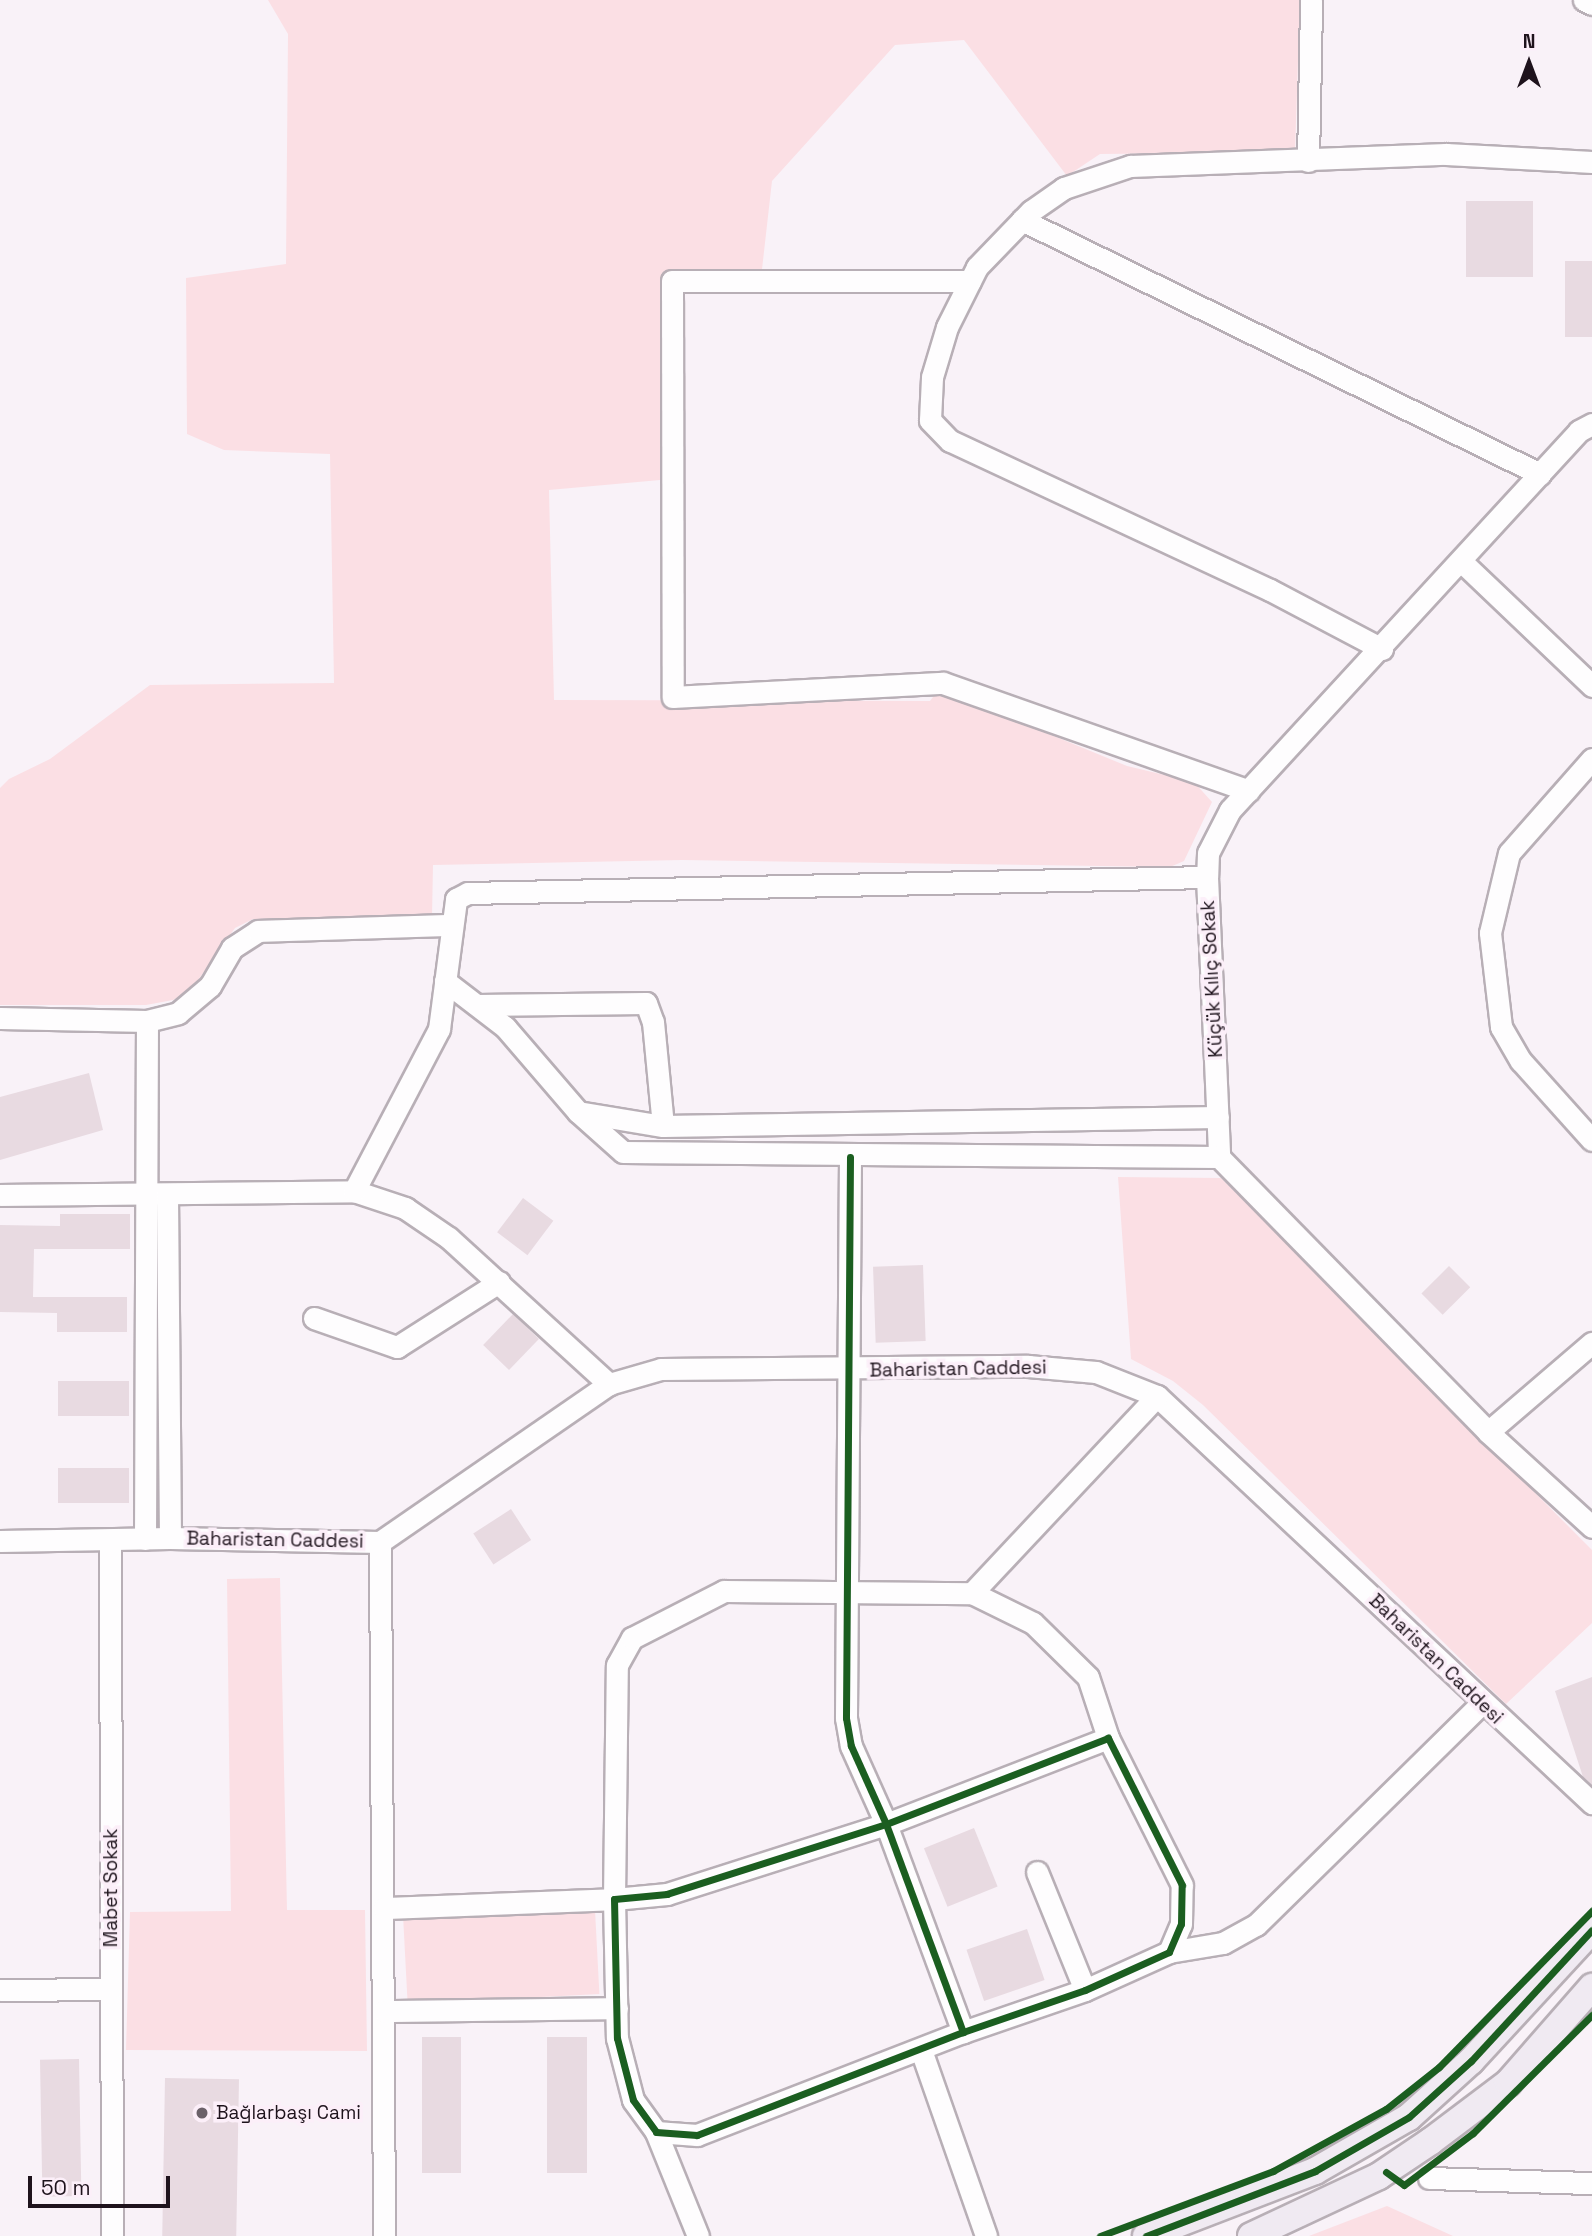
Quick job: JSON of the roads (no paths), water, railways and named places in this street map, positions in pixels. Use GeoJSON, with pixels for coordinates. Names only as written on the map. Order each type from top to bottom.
{"type":"FeatureCollection","features":[{"type":"Feature","properties":{"kind":"main road"},"geometry":{"type":"LineString","coordinates":[[1146,2236],[1315,2171],[1409,2117],[1471,2061],[1592,1930]]}},
{"type":"Feature","properties":{"kind":"main road"},"geometry":{"type":"LineString","coordinates":[[1251,2236],[1379,2176],[1432,2141],[1508,2083],[1592,1987]]}},
{"type":"Feature","properties":{"kind":"street"},"geometry":{"type":"LineString","coordinates":[[1308,161],[1311,0]]}},
{"type":"Feature","properties":{"kind":"street"},"geometry":{"type":"LineString","coordinates":[[1584,0],[1592,4]]}},
{"type":"Feature","properties":{"kind":"street"},"geometry":{"type":"LineString","coordinates":[[1382,649],[1270,590],[950,441],[930,420],[932,377],[947,327],[970,281],[1022,220],[1064,188],[1130,166],[1446,154],[1592,162]]}},
{"type":"Feature","properties":{"kind":"street"},"geometry":{"type":"LineString","coordinates":[[1022,220],[1540,474]]}},
{"type":"Feature","properties":{"kind":"street"},"geometry":{"type":"LineString","coordinates":[[970,281],[672,281],[673,697],[943,683],[1248,791]]}},
{"type":"Feature","properties":{"kind":"street","name":"Küçük Kılıç Sokak"},"geometry":{"type":"LineString","coordinates":[[1219,1157],[1208,853],[1230,810],[1382,649],[1579,431],[1592,424]]}},
{"type":"Feature","properties":{"kind":"street"},"geometry":{"type":"LineString","coordinates":[[1462,562],[1592,686]]}},
{"type":"Feature","properties":{"kind":"street"},"geometry":{"type":"LineString","coordinates":[[1592,759],[1509,853],[1490,933],[1502,1027],[1521,1061],[1592,1140]]}},
{"type":"Feature","properties":{"kind":"street"},"geometry":{"type":"LineString","coordinates":[[354,1191],[439,1029],[456,900],[468,892],[1207,877]]}},
{"type":"Feature","properties":{"kind":"street"},"geometry":{"type":"LineString","coordinates":[[0,1018],[147,1021],[190,1004],[210,986],[232,948],[258,931],[452,925]]}},
{"type":"Feature","properties":{"kind":"street"},"geometry":{"type":"LineString","coordinates":[[445,981],[505,1027],[578,1112],[623,1152],[850,1157],[1219,1157],[1488,1432],[1592,1527]]}},
{"type":"Feature","properties":{"kind":"street"},"geometry":{"type":"LineString","coordinates":[[477,1005],[646,1003],[653,1022],[663,1126]]}},
{"type":"Feature","properties":{"kind":"street"},"geometry":{"type":"LineString","coordinates":[[147,1021],[157,1195],[170,1538]]}},
{"type":"Feature","properties":{"kind":"street"},"geometry":{"type":"LineString","coordinates":[[578,1112],[663,1126],[1218,1117]]}},
{"type":"Feature","properties":{"kind":"street"},"geometry":{"type":"LineString","coordinates":[[850,1157],[846,1593],[849,1737],[886,1824],[964,2032]]}},
{"type":"Feature","properties":{"kind":"street"},"geometry":{"type":"LineString","coordinates":[[0,1195],[354,1191],[405,1208],[499,1282],[609,1384]]}},
{"type":"Feature","properties":{"kind":"street"},"geometry":{"type":"LineString","coordinates":[[145,1539],[157,1195]]}},
{"type":"Feature","properties":{"kind":"street"},"geometry":{"type":"LineString","coordinates":[[314,1318],[397,1347],[499,1282]]}},
{"type":"Feature","properties":{"kind":"street"},"geometry":{"type":"LineString","coordinates":[[1488,1432],[1592,1343]]}},
{"type":"Feature","properties":{"kind":"street","name":"Baharistan Caddesi"},"geometry":{"type":"LineString","coordinates":[[0,1541],[170,1538],[380,1542],[609,1384],[636,1373],[684,1367],[847,1371],[1066,1368],[1096,1372],[1157,1396],[1482,1703],[1592,1803]]}},
{"type":"Feature","properties":{"kind":"street"},"geometry":{"type":"LineString","coordinates":[[972,1593],[1157,1396]]}},
{"type":"Feature","properties":{"kind":"street","name":"Mabet Sokak"},"geometry":{"type":"LineString","coordinates":[[110,1540],[111,2236]]}},
{"type":"Feature","properties":{"kind":"street"},"geometry":{"type":"LineString","coordinates":[[380,1542],[384,2236]]}},
{"type":"Feature","properties":{"kind":"street"},"geometry":{"type":"LineString","coordinates":[[698,2236],[656,2132],[633,2100],[617,2038],[614,1899],[617,1665],[632,1638],[724,1591],[972,1593],[1034,1623],[1088,1677],[1108,1738],[1182,1885],[1181,1924],[1169,1952]]}},
{"type":"Feature","properties":{"kind":"street"},"geometry":{"type":"LineString","coordinates":[[656,2132],[697,2135],[964,2032],[1085,1990],[1169,1952],[1223,1943],[1256,1925],[1482,1703]]}},
{"type":"Feature","properties":{"kind":"street"},"geometry":{"type":"LineString","coordinates":[[384,1908],[614,1899],[667,1894],[886,1824],[1108,1738]]}},
{"type":"Feature","properties":{"kind":"street"},"geometry":{"type":"LineString","coordinates":[[1037,1872],[1085,1990]]}},
{"type":"Feature","properties":{"kind":"street"},"geometry":{"type":"LineString","coordinates":[[0,1990],[111,1989]]}},
{"type":"Feature","properties":{"kind":"street"},"geometry":{"type":"LineString","coordinates":[[384,2011],[617,2008]]}},
{"type":"Feature","properties":{"kind":"street"},"geometry":{"type":"LineString","coordinates":[[921,2050],[986,2236]]}},
{"type":"Feature","properties":{"kind":"street"},"geometry":{"type":"LineString","coordinates":[[1429,2178],[1592,2183]]}},
{"type":"Feature","properties":{"kind":"place","name":"Bağlarbaşı Cami"},"geometry":{"type":"Point","coordinates":[202,2113]}}]}
